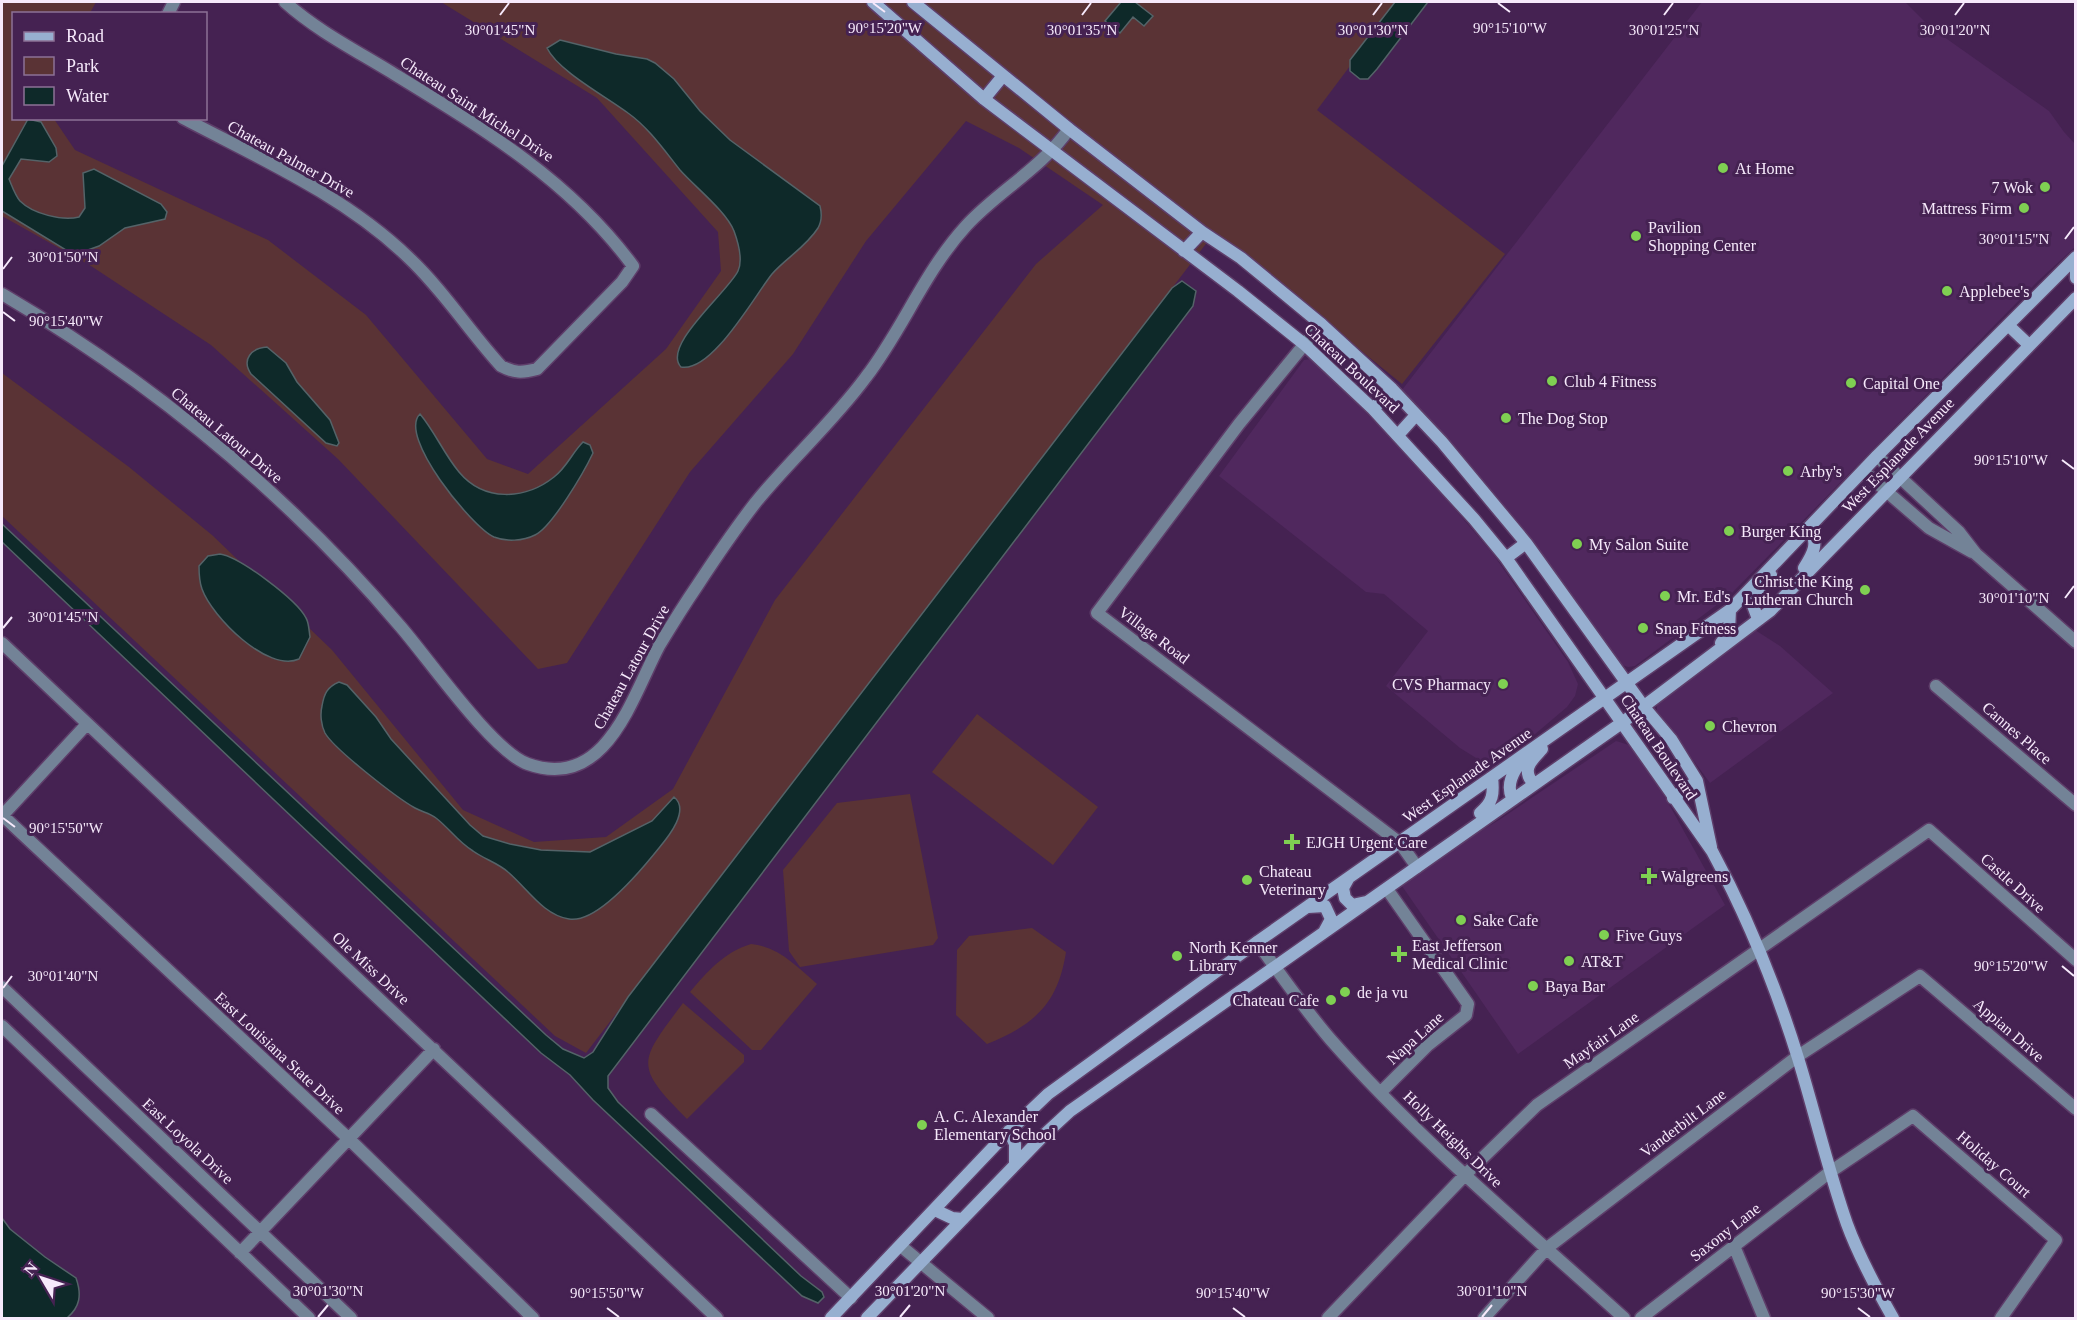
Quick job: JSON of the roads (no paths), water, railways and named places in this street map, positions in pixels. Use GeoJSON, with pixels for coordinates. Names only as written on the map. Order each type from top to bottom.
{"type":"FeatureCollection","features":[{"type":"Feature","properties":{"kind":"main road","name":"Chateau Boulevard"},"geometry":{"type":"LineString","coordinates":[[873,2],[984,99],[1304,344],[1398,435],[1506,558],[1712,851],[1730,885],[1759,951],[1797,1056],[1848,1226],[1870,1278],[1893,1318]]}},
{"type":"Feature","properties":{"kind":"main road","name":"Chateau Boulevard"},"geometry":{"type":"LineString","coordinates":[[913,2],[1069,129],[1202,232],[1241,258],[1321,324],[1392,389],[1442,442],[1526,543],[1626,683],[1671,739],[1697,781],[1712,851]]}},
{"type":"Feature","properties":{"kind":"main road"},"geometry":{"type":"LineString","coordinates":[[984,99],[1002,76]]}},
{"type":"Feature","properties":{"kind":"main road"},"geometry":{"type":"LineString","coordinates":[[1184,251],[1202,232]]}},
{"type":"Feature","properties":{"kind":"main road","name":"West Esplanade Avenue"},"geometry":{"type":"LineString","coordinates":[[831,1318],[902,1247],[1009,1131],[1048,1094],[1257,942],[1730,610],[1877,456],[2076,257]]}},
{"type":"Feature","properties":{"kind":"main road"},"geometry":{"type":"LineString","coordinates":[[2076,268],[2076,278]]}},
{"type":"Feature","properties":{"kind":"main road","name":"West Esplanade Avenue"},"geometry":{"type":"LineString","coordinates":[[867,1318],[1070,1111],[1322,936],[1533,783],[1644,707],[1758,619],[1784,596],[2076,298]]}},
{"type":"Feature","properties":{"kind":"main road"},"geometry":{"type":"LineString","coordinates":[[2008,325],[2029,345]]}},
{"type":"Feature","properties":{"kind":"main road"},"geometry":{"type":"LineString","coordinates":[[1373,409],[1392,389]]}},
{"type":"Feature","properties":{"kind":"main road"},"geometry":{"type":"LineString","coordinates":[[1398,435],[1416,416]]}},
{"type":"Feature","properties":{"kind":"main road"},"geometry":{"type":"LineString","coordinates":[[1784,596],[1815,549],[1815,540],[1808,528]]}},
{"type":"Feature","properties":{"kind":"main road"},"geometry":{"type":"LineString","coordinates":[[1506,558],[1526,543]]}},
{"type":"Feature","properties":{"kind":"main road"},"geometry":{"type":"LineString","coordinates":[[1758,619],[1752,603],[1784,553]]}},
{"type":"Feature","properties":{"kind":"main road"},"geometry":{"type":"LineString","coordinates":[[1703,661],[1729,632],[1730,610]]}},
{"type":"Feature","properties":{"kind":"main road"},"geometry":{"type":"LineString","coordinates":[[1533,783],[1527,772],[1527,765],[1559,730]]}},
{"type":"Feature","properties":{"kind":"main road"},"geometry":{"type":"LineString","coordinates":[[1512,798],[1509,788],[1510,780],[1525,754]]}},
{"type":"Feature","properties":{"kind":"main road"},"geometry":{"type":"LineString","coordinates":[[1457,838],[1490,804],[1494,789],[1492,777]]}},
{"type":"Feature","properties":{"kind":"main road"},"geometry":{"type":"LineString","coordinates":[[1673,798],[1697,781]]}},
{"type":"Feature","properties":{"kind":"main road"},"geometry":{"type":"LineString","coordinates":[[1349,878],[1342,893],[1349,903],[1371,901]]}},
{"type":"Feature","properties":{"kind":"main road"},"geometry":{"type":"LineString","coordinates":[[1307,907],[1325,906],[1330,915],[1331,919],[1322,936]]}},
{"type":"Feature","properties":{"kind":"main road"},"geometry":{"type":"LineString","coordinates":[[1009,1131],[1015,1144],[1015,1165]]}},
{"type":"Feature","properties":{"kind":"main road"},"geometry":{"type":"LineString","coordinates":[[934,1210],[952,1218],[963,1219]]}},
{"type":"Feature","properties":{"kind":"street","name":"Chateau Saint Michel Drive"},"geometry":{"type":"LineString","coordinates":[[285,2],[326,33],[498,139],[549,176],[612,238],[633,266]]}},
{"type":"Feature","properties":{"kind":"street","name":"Chateau Palmer Drive"},"geometry":{"type":"LineString","coordinates":[[187,120],[323,193],[382,234],[438,286],[501,366],[513,372],[524,373],[537,369],[633,266]]}},
{"type":"Feature","properties":{"kind":"street","name":"Chateau Latour Drive"},"geometry":{"type":"LineString","coordinates":[[2,294],[89,349],[144,388],[206,436],[291,511],[376,598],[498,746],[528,765],[549,768],[567,767],[591,757],[606,745],[618,729],[660,646],[725,544],[757,502],[867,376],[942,255],[975,217],[1053,151],[1069,129]]}},
{"type":"Feature","properties":{"kind":"street","name":"Village Road"},"geometry":{"type":"LineString","coordinates":[[1321,324],[1239,424],[1098,613],[1400,843],[1417,867]]}},
{"type":"Feature","properties":{"kind":"street"},"geometry":{"type":"LineString","coordinates":[[1877,456],[1959,532],[1976,554],[2076,642]]}},
{"type":"Feature","properties":{"kind":"street"},"geometry":{"type":"LineString","coordinates":[[1863,471],[1929,528],[1976,554]]}},
{"type":"Feature","properties":{"kind":"street","name":"Ole Miss Drive"},"geometry":{"type":"LineString","coordinates":[[2,643],[717,1318]]}},
{"type":"Feature","properties":{"kind":"street","name":"Cannes Place"},"geometry":{"type":"LineString","coordinates":[[1936,686],[2076,805]]}},
{"type":"Feature","properties":{"kind":"street"},"geometry":{"type":"LineString","coordinates":[[2,815],[87,724]]}},
{"type":"Feature","properties":{"kind":"street","name":"East Louisiana State Drive"},"geometry":{"type":"LineString","coordinates":[[2,815],[349,1139],[533,1318]]}},
{"type":"Feature","properties":{"kind":"street","name":"Mayfair Lane"},"geometry":{"type":"LineString","coordinates":[[1328,1318],[1465,1174],[1537,1105],[1929,830]]}},
{"type":"Feature","properties":{"kind":"street","name":"Castle Drive"},"geometry":{"type":"LineString","coordinates":[[1929,830],[2076,960]]}},
{"type":"Feature","properties":{"kind":"street","name":"Napa Lane"},"geometry":{"type":"LineString","coordinates":[[1381,1092],[1428,1045],[1466,1015],[1468,1004],[1387,889]]}},
{"type":"Feature","properties":{"kind":"street","name":"Holly Heights Drive"},"geometry":{"type":"LineString","coordinates":[[1257,942],[1330,1038],[1381,1092],[1465,1174],[1624,1318]]}},
{"type":"Feature","properties":{"kind":"street","name":"Vanderbilt Lane"},"geometry":{"type":"LineString","coordinates":[[1484,1318],[1547,1248],[1797,1056],[1920,976]]}},
{"type":"Feature","properties":{"kind":"street","name":"Appian Drive"},"geometry":{"type":"LineString","coordinates":[[1920,976],[2076,1109]]}},
{"type":"Feature","properties":{"kind":"street","name":"East Loyola Drive"},"geometry":{"type":"LineString","coordinates":[[2,987],[351,1318]]}},
{"type":"Feature","properties":{"kind":"street"},"geometry":{"type":"LineString","coordinates":[[2,1026],[309,1318]]}},
{"type":"Feature","properties":{"kind":"street"},"geometry":{"type":"LineString","coordinates":[[240,1253],[434,1049]]}},
{"type":"Feature","properties":{"kind":"street"},"geometry":{"type":"LineString","coordinates":[[651,1114],[851,1298]]}},
{"type":"Feature","properties":{"kind":"street","name":"Holiday Court"},"geometry":{"type":"LineString","coordinates":[[1830,1172],[1913,1116],[2056,1240],[2001,1318]]}},
{"type":"Feature","properties":{"kind":"street","name":"Saxony Lane"},"geometry":{"type":"LineString","coordinates":[[1641,1318],[1830,1172]]}},
{"type":"Feature","properties":{"kind":"street"},"geometry":{"type":"LineString","coordinates":[[1734,1246],[1764,1318]]}},
{"type":"Feature","properties":{"kind":"street"},"geometry":{"type":"LineString","coordinates":[[902,1247],[988,1318]]}},
{"type":"Feature","properties":{"kind":"water"},"geometry":{"type":"Polygon","coordinates":[[[1121,2],[1135,2],[1153,16],[1144,26],[1133,17],[1120,33],[1105,21],[1121,2]]]}},
{"type":"Feature","properties":{"kind":"water"},"geometry":{"type":"Polygon","coordinates":[[[1395,2],[1428,2],[1377,69],[1368,79],[1360,79],[1350,71],[1350,60],[1395,2]]]}},
{"type":"Feature","properties":{"kind":"water"},"geometry":{"type":"Polygon","coordinates":[[[560,40],[647,59],[655,63],[674,79],[700,111],[730,140],[820,206],[821,220],[813,235],[772,274],[719,346],[693,366],[681,367],[677,358],[680,346],[698,319],[738,271],[740,256],[734,231],[724,215],[680,170],[643,125],[561,66],[547,48],[560,40]]]}},
{"type":"Feature","properties":{"kind":"water"},"geometry":{"type":"Polygon","coordinates":[[[27,120],[41,122],[56,148],[57,156],[49,162],[21,159],[9,179],[18,199],[26,206],[48,215],[64,218],[79,217],[85,208],[83,173],[94,169],[161,204],[167,212],[165,219],[125,228],[99,246],[74,255],[2,211],[2,166],[27,120]]]}},
{"type":"Feature","properties":{"kind":"water"},"geometry":{"type":"Polygon","coordinates":[[[1182,281],[1196,291],[1193,306],[608,1076],[608,1088],[618,1102],[801,1276],[822,1292],[824,1297],[818,1303],[802,1296],[593,1100],[570,1075],[541,1053],[2,542],[2,524],[546,1035],[563,1049],[584,1058],[593,1052],[628,997],[1172,288],[1182,281]]]}},
{"type":"Feature","properties":{"kind":"water"},"geometry":{"type":"Polygon","coordinates":[[[267,347],[286,363],[297,382],[330,420],[339,443],[337,446],[326,443],[251,374],[247,364],[250,355],[267,347]]]}},
{"type":"Feature","properties":{"kind":"water"},"geometry":{"type":"Polygon","coordinates":[[[420,414],[459,472],[480,489],[492,493],[518,493],[543,485],[559,473],[583,442],[590,445],[593,453],[567,498],[542,530],[525,539],[499,539],[484,530],[470,517],[440,480],[419,441],[416,425],[420,414]]]}},
{"type":"Feature","properties":{"kind":"water"},"geometry":{"type":"Polygon","coordinates":[[[220,554],[254,571],[301,610],[307,620],[310,637],[299,659],[286,661],[272,658],[257,650],[243,640],[217,614],[202,589],[199,566],[208,556],[220,554]]]}},
{"type":"Feature","properties":{"kind":"water"},"geometry":{"type":"Polygon","coordinates":[[[339,682],[347,685],[376,717],[391,739],[470,825],[483,836],[541,850],[590,852],[652,821],[674,797],[680,809],[679,816],[668,837],[642,868],[606,904],[580,918],[569,919],[560,916],[543,907],[515,878],[477,854],[436,818],[406,803],[381,784],[331,740],[323,727],[321,709],[327,691],[339,682]]]}},
{"type":"Feature","properties":{"kind":"water"},"geometry":{"type":"Polygon","coordinates":[[[2,1218],[10,1229],[76,1278],[79,1300],[75,1310],[67,1318],[2,1318],[2,1218]]]}},
{"type":"Feature","properties":{"kind":"place","name":"At Home"},"geometry":{"type":"Point","coordinates":[1723,168]}},
{"type":"Feature","properties":{"kind":"place","name":"7 Wok"},"geometry":{"type":"Point","coordinates":[2045,187]}},
{"type":"Feature","properties":{"kind":"place","name":"Mattress Firm"},"geometry":{"type":"Point","coordinates":[2024,208]}},
{"type":"Feature","properties":{"kind":"place","name":"Pavilion Shopping Center"},"geometry":{"type":"Point","coordinates":[1636,236]}},
{"type":"Feature","properties":{"kind":"place","name":"Applebee's"},"geometry":{"type":"Point","coordinates":[1947,291]}},
{"type":"Feature","properties":{"kind":"place","name":"Club 4 Fitness"},"geometry":{"type":"Point","coordinates":[1552,381]}},
{"type":"Feature","properties":{"kind":"place","name":"Capital One"},"geometry":{"type":"Point","coordinates":[1851,383]}},
{"type":"Feature","properties":{"kind":"place","name":"The Dog Stop"},"geometry":{"type":"Point","coordinates":[1506,418]}},
{"type":"Feature","properties":{"kind":"place","name":"Arby's"},"geometry":{"type":"Point","coordinates":[1788,471]}},
{"type":"Feature","properties":{"kind":"place","name":"Burger King"},"geometry":{"type":"Point","coordinates":[1729,531]}},
{"type":"Feature","properties":{"kind":"place","name":"My Salon Suite"},"geometry":{"type":"Point","coordinates":[1577,544]}},
{"type":"Feature","properties":{"kind":"place","name":"Christ the King Lutheran Church"},"geometry":{"type":"Point","coordinates":[1865,590]}},
{"type":"Feature","properties":{"kind":"place","name":"Mr. Ed's"},"geometry":{"type":"Point","coordinates":[1665,596]}},
{"type":"Feature","properties":{"kind":"place","name":"Snap Fitness"},"geometry":{"type":"Point","coordinates":[1643,628]}},
{"type":"Feature","properties":{"kind":"place","name":"CVS Pharmacy"},"geometry":{"type":"Point","coordinates":[1503,684]}},
{"type":"Feature","properties":{"kind":"place","name":"Chevron"},"geometry":{"type":"Point","coordinates":[1710,726]}},
{"type":"Feature","properties":{"kind":"place","name":"EJGH Urgent Care"},"geometry":{"type":"Point","coordinates":[1292,842]}},
{"type":"Feature","properties":{"kind":"place","name":"Walgreens"},"geometry":{"type":"Point","coordinates":[1649,876]}},
{"type":"Feature","properties":{"kind":"place","name":"Chateau Veterinary"},"geometry":{"type":"Point","coordinates":[1247,880]}},
{"type":"Feature","properties":{"kind":"place","name":"Sake Cafe"},"geometry":{"type":"Point","coordinates":[1461,920]}},
{"type":"Feature","properties":{"kind":"place","name":"Five Guys"},"geometry":{"type":"Point","coordinates":[1604,935]}},
{"type":"Feature","properties":{"kind":"place","name":"East Jefferson Medical Clinic"},"geometry":{"type":"Point","coordinates":[1399,954]}},
{"type":"Feature","properties":{"kind":"place","name":"North Kenner Library"},"geometry":{"type":"Point","coordinates":[1177,956]}},
{"type":"Feature","properties":{"kind":"place","name":"AT&T"},"geometry":{"type":"Point","coordinates":[1569,961]}},
{"type":"Feature","properties":{"kind":"place","name":"Baya Bar"},"geometry":{"type":"Point","coordinates":[1533,986]}},
{"type":"Feature","properties":{"kind":"place","name":"de ja vu"},"geometry":{"type":"Point","coordinates":[1345,992]}},
{"type":"Feature","properties":{"kind":"place","name":"Chateau Cafe"},"geometry":{"type":"Point","coordinates":[1331,1000]}},
{"type":"Feature","properties":{"kind":"place","name":"A. C. Alexander Elementary School"},"geometry":{"type":"Point","coordinates":[922,1125]}}]}
